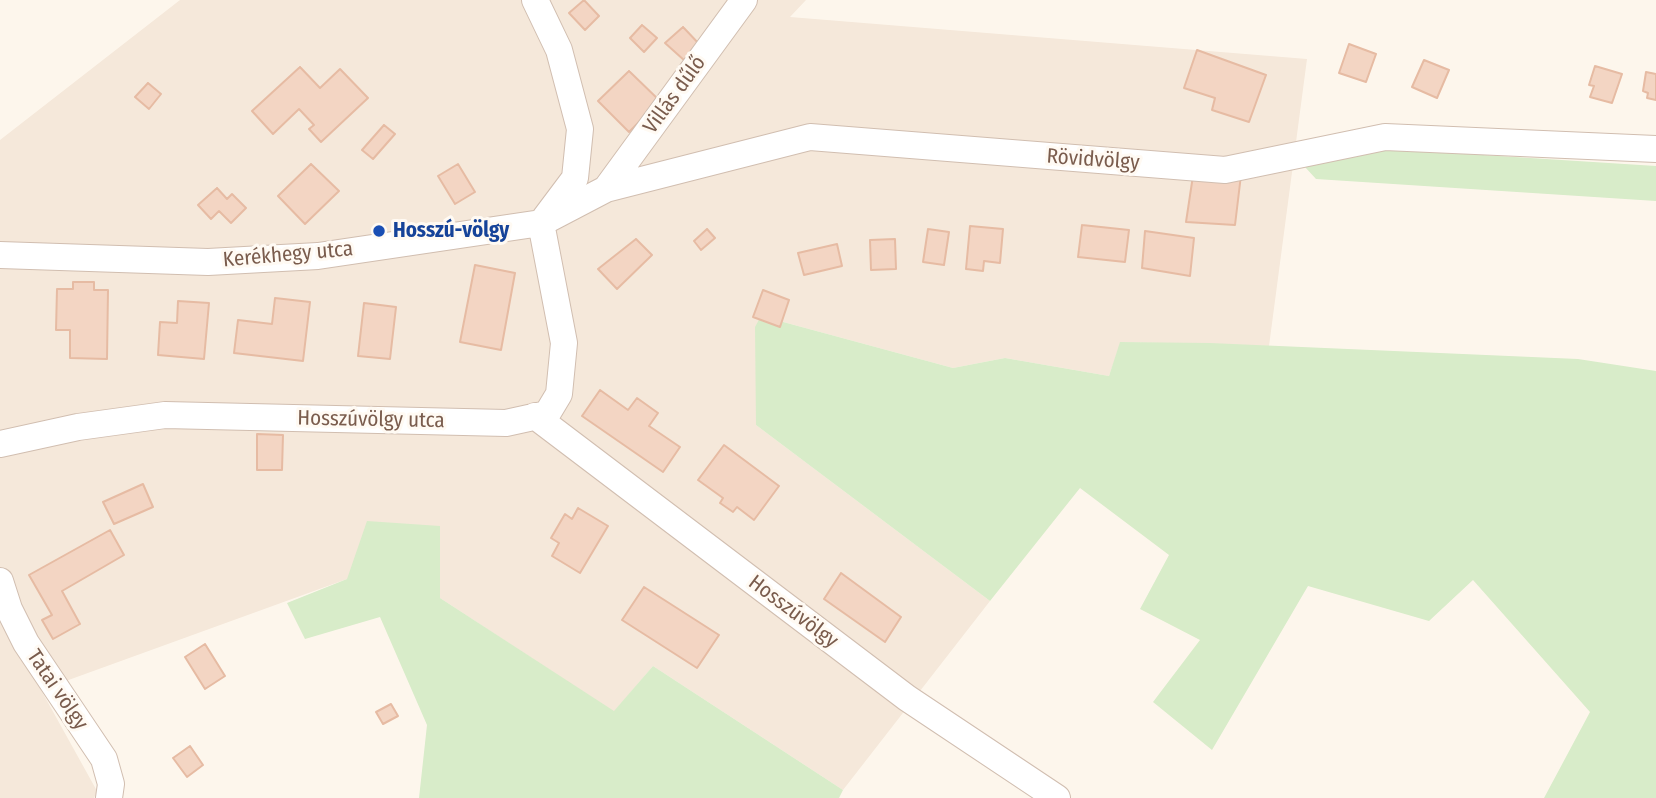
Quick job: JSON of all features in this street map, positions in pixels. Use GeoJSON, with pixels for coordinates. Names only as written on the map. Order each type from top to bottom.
{"type":"FeatureCollection","features":[{"type":"Feature","properties":{"kind":"street"},"geometry":{"type":"LineString","coordinates":[[535,0],[559,50],[580,129],[575,178],[541,223],[564,343],[559,394],[547,414],[535,416]]}},
{"type":"Feature","properties":{"kind":"street","name":"Villás dűlő"},"geometry":{"type":"LineString","coordinates":[[606,189],[744,0]]}},
{"type":"Feature","properties":{"kind":"street","name":"Rövidvölgy"},"geometry":{"type":"LineString","coordinates":[[541,223],[606,189],[810,137],[1225,170],[1385,137],[1656,149]]}},
{"type":"Feature","properties":{"kind":"street","name":"Kerékhegy utca"},"geometry":{"type":"LineString","coordinates":[[0,255],[208,262],[318,256],[541,223]]}},
{"type":"Feature","properties":{"kind":"street","name":"Hosszúvölgy utca"},"geometry":{"type":"LineString","coordinates":[[0,444],[78,427],[164,415],[506,423],[535,416]]}},
{"type":"Feature","properties":{"kind":"street","name":"Hosszúvölgy"},"geometry":{"type":"LineString","coordinates":[[535,416],[907,698],[1057,798]]}},
{"type":"Feature","properties":{"kind":"street","name":"Tatai völgy"},"geometry":{"type":"LineString","coordinates":[[0,581],[9,609],[26,643],[104,759],[111,784],[109,798]]}},
{"type":"Feature","properties":{"kind":"shaded area"},"geometry":{"type":"Polygon","coordinates":[[[180,0],[806,0],[790,17],[1307,59],[1269,346],[1121,342],[1109,376],[1005,358],[953,368],[761,316],[756,425],[990,601],[843,790],[653,666],[614,712],[440,598],[347,579],[41,690],[97,791],[94,798],[0,798],[0,140],[180,0]]]}},
{"type":"Feature","properties":{"kind":"green space"},"geometry":{"type":"Polygon","coordinates":[[[1373,148],[1656,166],[1656,201],[1316,179],[1305,167],[1373,148]]]}},
{"type":"Feature","properties":{"kind":"green space"},"geometry":{"type":"Polygon","coordinates":[[[761,316],[953,368],[1005,358],[1109,376],[1120,342],[1210,343],[1578,359],[1656,371],[1656,798],[1544,798],[1590,712],[1473,580],[1429,621],[1308,586],[1212,750],[1153,702],[1200,640],[1140,609],[1169,555],[1080,488],[990,601],[756,425],[755,327],[761,316]]]}},
{"type":"Feature","properties":{"kind":"green space"},"geometry":{"type":"Polygon","coordinates":[[[367,521],[440,526],[440,598],[614,711],[653,666],[843,790],[839,798],[419,798],[427,725],[380,617],[305,639],[287,603],[347,579],[367,521]]]}},
{"type":"Feature","properties":{"kind":"building"},"geometry":{"type":"Polygon","coordinates":[[[584,0],[599,16],[585,30],[569,13],[584,0]]]}},
{"type":"Feature","properties":{"kind":"building"},"geometry":{"type":"Polygon","coordinates":[[[642,25],[657,38],[644,52],[630,38],[642,25]]]}},
{"type":"Feature","properties":{"kind":"building"},"geometry":{"type":"Polygon","coordinates":[[[683,27],[701,46],[685,61],[665,43],[683,27]]]}},
{"type":"Feature","properties":{"kind":"building"},"geometry":{"type":"Polygon","coordinates":[[[1349,44],[1376,54],[1366,82],[1339,73],[1349,44]]]}},
{"type":"Feature","properties":{"kind":"building"},"geometry":{"type":"Polygon","coordinates":[[[1197,50],[1266,75],[1249,122],[1212,110],[1215,98],[1184,88],[1197,50]]]}},
{"type":"Feature","properties":{"kind":"building"},"geometry":{"type":"Polygon","coordinates":[[[1424,60],[1449,70],[1437,98],[1412,87],[1424,60]]]}},
{"type":"Feature","properties":{"kind":"building"},"geometry":{"type":"Polygon","coordinates":[[[1595,66],[1622,74],[1612,103],[1590,97],[1594,86],[1589,85],[1595,66]]]}},
{"type":"Feature","properties":{"kind":"building"},"geometry":{"type":"Polygon","coordinates":[[[300,67],[320,88],[340,69],[368,98],[321,142],[309,129],[314,125],[299,109],[273,134],[252,111],[300,67]]]}},
{"type":"Feature","properties":{"kind":"building"},"geometry":{"type":"Polygon","coordinates":[[[629,71],[660,101],[629,132],[598,101],[629,71]]]}},
{"type":"Feature","properties":{"kind":"building"},"geometry":{"type":"Polygon","coordinates":[[[1646,72],[1656,74],[1656,100],[1647,98],[1648,93],[1643,91],[1646,72]]]}},
{"type":"Feature","properties":{"kind":"building"},"geometry":{"type":"Polygon","coordinates":[[[148,83],[161,94],[149,109],[135,97],[148,83]]]}},
{"type":"Feature","properties":{"kind":"building"},"geometry":{"type":"Polygon","coordinates":[[[384,125],[395,134],[373,159],[362,150],[384,125]]]}},
{"type":"Feature","properties":{"kind":"building"},"geometry":{"type":"Polygon","coordinates":[[[311,164],[339,191],[305,224],[278,196],[311,164]]]}},
{"type":"Feature","properties":{"kind":"building"},"geometry":{"type":"Polygon","coordinates":[[[458,164],[475,192],[455,204],[438,176],[458,164]]]}},
{"type":"Feature","properties":{"kind":"building"},"geometry":{"type":"Polygon","coordinates":[[[1194,169],[1241,175],[1235,225],[1186,222],[1194,169]]]}},
{"type":"Feature","properties":{"kind":"building"},"geometry":{"type":"Polygon","coordinates":[[[217,188],[227,199],[232,194],[246,208],[231,223],[219,211],[211,219],[198,205],[217,188]]]}},
{"type":"Feature","properties":{"kind":"building"},"geometry":{"type":"Polygon","coordinates":[[[1082,225],[1129,230],[1125,262],[1078,257],[1082,225]]]}},
{"type":"Feature","properties":{"kind":"building"},"geometry":{"type":"Polygon","coordinates":[[[970,226],[1003,229],[1000,263],[984,261],[983,271],[966,269],[970,226]]]}},
{"type":"Feature","properties":{"kind":"building"},"geometry":{"type":"Polygon","coordinates":[[[707,229],[715,238],[701,250],[694,241],[707,229]]]}},
{"type":"Feature","properties":{"kind":"building"},"geometry":{"type":"Polygon","coordinates":[[[928,229],[949,232],[944,265],[923,262],[928,229]]]}},
{"type":"Feature","properties":{"kind":"building"},"geometry":{"type":"Polygon","coordinates":[[[1145,231],[1194,238],[1190,276],[1142,268],[1145,231]]]}},
{"type":"Feature","properties":{"kind":"building"},"geometry":{"type":"Polygon","coordinates":[[[636,239],[652,255],[617,289],[598,269],[636,239]]]}},
{"type":"Feature","properties":{"kind":"building"},"geometry":{"type":"Polygon","coordinates":[[[895,239],[896,269],[871,270],[870,240],[895,239]]]}},
{"type":"Feature","properties":{"kind":"building"},"geometry":{"type":"Polygon","coordinates":[[[837,244],[842,266],[804,275],[798,253],[837,244]]]}},
{"type":"Feature","properties":{"kind":"building"},"geometry":{"type":"Polygon","coordinates":[[[475,265],[515,273],[501,350],[460,342],[475,265]]]}},
{"type":"Feature","properties":{"kind":"building"},"geometry":{"type":"Polygon","coordinates":[[[73,282],[94,282],[94,290],[108,290],[107,359],[70,358],[70,330],[56,330],[57,289],[73,289],[73,282]]]}},
{"type":"Feature","properties":{"kind":"building"},"geometry":{"type":"Polygon","coordinates":[[[763,290],[789,300],[780,327],[753,317],[763,290]]]}},
{"type":"Feature","properties":{"kind":"building"},"geometry":{"type":"Polygon","coordinates":[[[275,298],[310,302],[303,361],[234,353],[238,320],[272,324],[275,298]]]}},
{"type":"Feature","properties":{"kind":"building"},"geometry":{"type":"Polygon","coordinates":[[[178,301],[209,303],[204,359],[158,355],[160,322],[177,323],[178,301]]]}},
{"type":"Feature","properties":{"kind":"building"},"geometry":{"type":"Polygon","coordinates":[[[364,303],[396,307],[390,359],[358,356],[364,303]]]}},
{"type":"Feature","properties":{"kind":"building"},"geometry":{"type":"Polygon","coordinates":[[[600,390],[628,410],[637,398],[658,413],[649,426],[680,447],[663,472],[582,416],[600,390]]]}},
{"type":"Feature","properties":{"kind":"building"},"geometry":{"type":"Polygon","coordinates":[[[257,434],[283,435],[282,470],[257,470],[257,434]]]}},
{"type":"Feature","properties":{"kind":"building"},"geometry":{"type":"Polygon","coordinates":[[[724,445],[779,486],[754,520],[737,507],[733,512],[720,503],[723,498],[698,480],[724,445]]]}},
{"type":"Feature","properties":{"kind":"building"},"geometry":{"type":"Polygon","coordinates":[[[143,484],[153,507],[114,524],[103,502],[143,484]]]}},
{"type":"Feature","properties":{"kind":"building"},"geometry":{"type":"Polygon","coordinates":[[[578,508],[608,526],[580,573],[552,556],[559,543],[551,538],[565,514],[572,519],[578,508]]]}},
{"type":"Feature","properties":{"kind":"building"},"geometry":{"type":"Polygon","coordinates":[[[110,530],[124,555],[62,591],[80,624],[53,639],[42,620],[52,615],[29,575],[110,530]]]}},
{"type":"Feature","properties":{"kind":"building"},"geometry":{"type":"Polygon","coordinates":[[[841,573],[901,617],[885,642],[824,599],[841,573]]]}},
{"type":"Feature","properties":{"kind":"building"},"geometry":{"type":"Polygon","coordinates":[[[644,587],[719,635],[697,668],[622,620],[644,587]]]}},
{"type":"Feature","properties":{"kind":"building"},"geometry":{"type":"Polygon","coordinates":[[[205,644],[225,676],[205,689],[185,657],[205,644]]]}},
{"type":"Feature","properties":{"kind":"building"},"geometry":{"type":"Polygon","coordinates":[[[391,704],[398,716],[383,724],[376,712],[391,704]]]}},
{"type":"Feature","properties":{"kind":"building"},"geometry":{"type":"Polygon","coordinates":[[[190,746],[203,765],[187,777],[173,758],[190,746]]]}},
{"type":"Feature","properties":{"kind":"place","name":"Hosszú-völgy"},"geometry":{"type":"Point","coordinates":[379,231]}}]}
